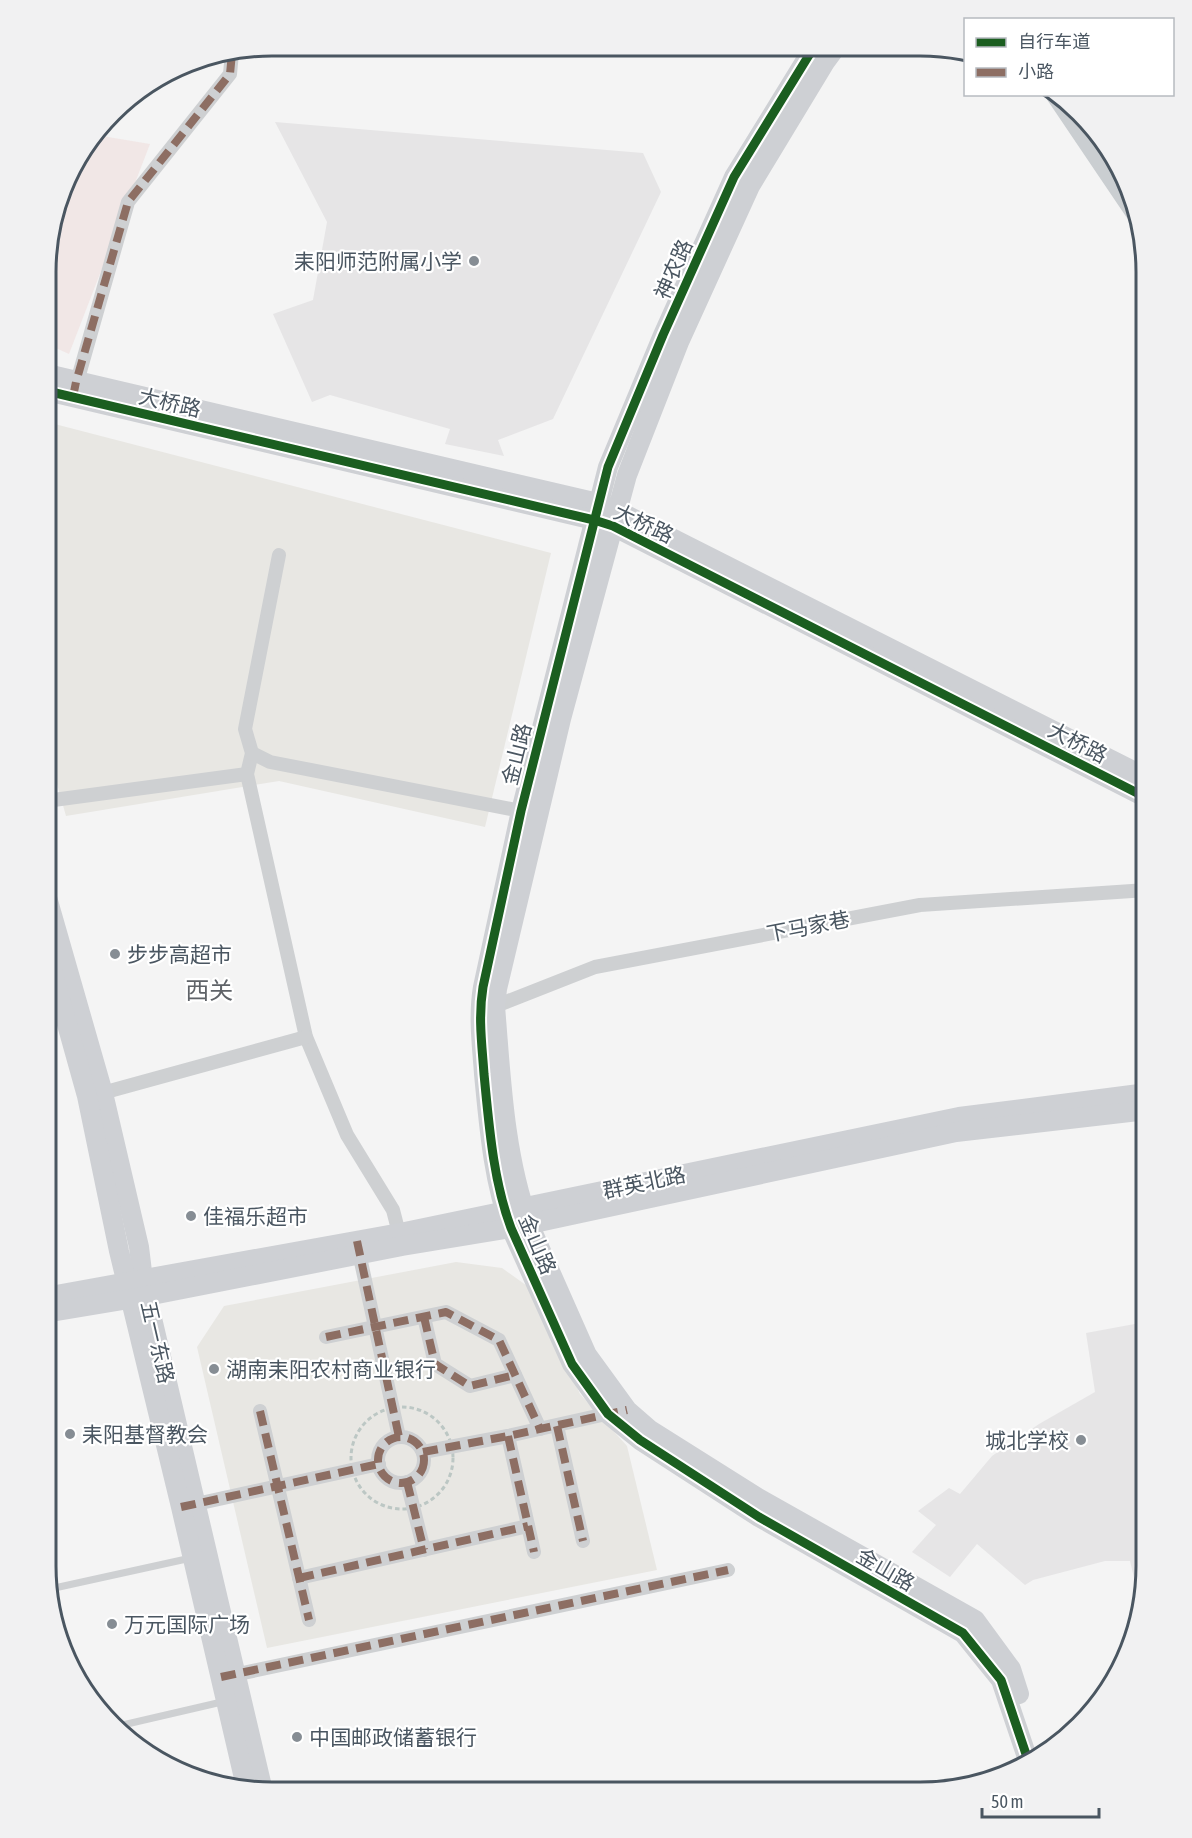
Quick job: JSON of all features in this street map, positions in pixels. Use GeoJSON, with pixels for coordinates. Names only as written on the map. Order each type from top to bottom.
{"type":"FeatureCollection","features":[{"type":"Feature","properties":{"kind":"main road"},"geometry":{"type":"LineString","coordinates":[[1073,119],[1120,188]]}},
{"type":"Feature","properties":{"kind":"street","name":"神农路"},"geometry":{"type":"LineString","coordinates":[[605,515],[612,456],[663,335],[734,177],[808,56]]}},
{"type":"Feature","properties":{"kind":"street","name":"神农路"},"geometry":{"type":"LineString","coordinates":[[605,515],[627,475],[679,342],[750,186],[829,56]]}},
{"type":"Feature","properties":{"kind":"street"},"geometry":{"type":"LineString","coordinates":[[75,389],[128,202],[230,74],[231,60]]}},
{"type":"Feature","properties":{"kind":"street","name":"大桥路"},"geometry":{"type":"LineString","coordinates":[[56,379],[75,389],[605,515],[1136,773]]}},
{"type":"Feature","properties":{"kind":"street","name":"大桥路"},"geometry":{"type":"LineString","coordinates":[[56,390],[75,389]]}},
{"type":"Feature","properties":{"kind":"street","name":"大桥路"},"geometry":{"type":"LineString","coordinates":[[605,515],[1136,792]]}},
{"type":"Feature","properties":{"kind":"street","name":"金山路"},"geometry":{"type":"LineString","coordinates":[[605,515],[521,811],[487,1009],[517,1218],[572,1364],[640,1440],[759,1517],[963,1633],[1002,1680],[1026,1755]]}},
{"type":"Feature","properties":{"kind":"street","name":"金山路"},"geometry":{"type":"LineString","coordinates":[[487,1009],[497,989],[561,719],[605,515]]}},
{"type":"Feature","properties":{"kind":"street"},"geometry":{"type":"LineString","coordinates":[[279,555],[246,729],[252,753],[247,774],[306,1037],[347,1135],[393,1210],[401,1240]]}},
{"type":"Feature","properties":{"kind":"street"},"geometry":{"type":"LineString","coordinates":[[252,753],[270,762],[521,811]]}},
{"type":"Feature","properties":{"kind":"street"},"geometry":{"type":"LineString","coordinates":[[56,800],[247,774]]}},
{"type":"Feature","properties":{"kind":"street","name":"下马家巷"},"geometry":{"type":"LineString","coordinates":[[487,1009],[595,967],[920,905],[1136,891]]}},
{"type":"Feature","properties":{"kind":"street","name":"五一东路"},"geometry":{"type":"LineString","coordinates":[[56,935],[95,1095]]}},
{"type":"Feature","properties":{"kind":"street","name":"五一东路"},"geometry":{"type":"LineString","coordinates":[[56,979],[95,1095],[139,1247],[137,1289],[228,1676],[226,1701],[244,1781]]}},
{"type":"Feature","properties":{"kind":"street"},"geometry":{"type":"LineString","coordinates":[[95,1095],[306,1037]]}},
{"type":"Feature","properties":{"kind":"street","name":"群英北路"},"geometry":{"type":"LineString","coordinates":[[517,1218],[958,1117],[1136,1094]]}},
{"type":"Feature","properties":{"kind":"street","name":"群英北路"},"geometry":{"type":"LineString","coordinates":[[137,1289],[517,1218],[956,1132],[1136,1111]]}},
{"type":"Feature","properties":{"kind":"street"},"geometry":{"type":"LineString","coordinates":[[358,1248],[399,1437]]}},
{"type":"Feature","properties":{"kind":"street"},"geometry":{"type":"LineString","coordinates":[[56,1296],[137,1289]]}},
{"type":"Feature","properties":{"kind":"street"},"geometry":{"type":"LineString","coordinates":[[56,1310],[137,1289]]}},
{"type":"Feature","properties":{"kind":"street"},"geometry":{"type":"LineString","coordinates":[[326,1337],[446,1312],[499,1340],[540,1429]]}},
{"type":"Feature","properties":{"kind":"street"},"geometry":{"type":"LineString","coordinates":[[424,1317],[435,1364],[470,1386],[515,1375]]}},
{"type":"Feature","properties":{"kind":"street"},"geometry":{"type":"LineString","coordinates":[[260,1411],[309,1620]]}},
{"type":"Feature","properties":{"kind":"street","name":"金山路"},"geometry":{"type":"LineString","coordinates":[[617,1412],[650,1430],[758,1498],[975,1620],[1011,1669],[1037,1748]]}},
{"type":"Feature","properties":{"kind":"street"},"geometry":{"type":"LineString","coordinates":[[423,1452],[617,1412]]}},
{"type":"Feature","properties":{"kind":"street"},"geometry":{"type":"LineString","coordinates":[[557,1426],[583,1541]]}},
{"type":"Feature","properties":{"kind":"street"},"geometry":{"type":"LineString","coordinates":[[508,1436],[534,1552]]}},
{"type":"Feature","properties":{"kind":"street"},"geometry":{"type":"LineString","coordinates":[[399,1437],[412,1440],[423,1452],[421,1472],[408,1482],[395,1482],[388,1479],[382,1473],[379,1464],[380,1451],[384,1444],[399,1437]]}},
{"type":"Feature","properties":{"kind":"street"},"geometry":{"type":"LineString","coordinates":[[189,1506],[379,1464]]}},
{"type":"Feature","properties":{"kind":"street"},"geometry":{"type":"LineString","coordinates":[[408,1482],[424,1550]]}},
{"type":"Feature","properties":{"kind":"street","name":"五一东路"},"geometry":{"type":"LineString","coordinates":[[189,1506],[193,1557],[260,1782]]}},
{"type":"Feature","properties":{"kind":"street"},"geometry":{"type":"LineString","coordinates":[[299,1578],[528,1526]]}},
{"type":"Feature","properties":{"kind":"street"},"geometry":{"type":"LineString","coordinates":[[228,1676],[728,1570]]}},
{"type":"Feature","properties":{"kind":"lane"},"geometry":{"type":"LineString","coordinates":[[57,1588],[193,1557]]}},
{"type":"Feature","properties":{"kind":"lane"},"geometry":{"type":"LineString","coordinates":[[125,1725],[226,1701]]}},
{"type":"Feature","properties":{"kind":"path"},"geometry":{"type":"LineString","coordinates":[[407,1407],[434,1418],[444,1429],[452,1447],[453,1459],[450,1475],[442,1490],[430,1501],[414,1508],[400,1509],[386,1506],[372,1499],[362,1488],[353,1470],[353,1446],[358,1433],[373,1417],[393,1408],[407,1407]]}},
{"type":"Feature","properties":{"kind":"shaded area","name":"耒阳师范附属小学"},"geometry":{"type":"Polygon","coordinates":[[[275,122],[643,153],[661,192],[553,419],[498,440],[504,456],[445,444],[450,429],[330,395],[312,402],[273,314],[313,300],[327,222],[275,122]]]}},
{"type":"Feature","properties":{"kind":"shaded area"},"geometry":{"type":"Polygon","coordinates":[[[103,136],[150,144],[69,354],[56,348],[56,258],[63,216],[72,189],[84,164],[103,136]]]}},
{"type":"Feature","properties":{"kind":"shaded area"},"geometry":{"type":"Polygon","coordinates":[[[56,424],[551,553],[485,827],[279,781],[66,816],[56,780],[56,424]]]}},
{"type":"Feature","properties":{"kind":"shaded area"},"geometry":{"type":"Polygon","coordinates":[[[456,1262],[502,1268],[530,1288],[580,1394],[627,1446],[657,1570],[267,1648],[197,1347],[224,1306],[456,1262]]]}},
{"type":"Feature","properties":{"kind":"shaded area","name":"城北学校"},"geometry":{"type":"Polygon","coordinates":[[[1136,1324],[1136,1585],[1130,1561],[1105,1561],[1033,1580],[1025,1585],[977,1544],[950,1577],[912,1552],[936,1525],[918,1511],[949,1488],[960,1494],[992,1456],[1039,1424],[1095,1392],[1086,1333],[1136,1324]]]}},
{"type":"Feature","properties":{"kind":"marked path"},"geometry":{"type":"LineString","coordinates":[[73,397],[128,202],[230,74],[231,60]]}},
{"type":"Feature","properties":{"kind":"marked path"},"geometry":{"type":"LineString","coordinates":[[357,1241],[399,1437]]}},
{"type":"Feature","properties":{"kind":"marked path"},"geometry":{"type":"LineString","coordinates":[[326,1337],[446,1312],[499,1340],[540,1429]]}},
{"type":"Feature","properties":{"kind":"marked path"},"geometry":{"type":"LineString","coordinates":[[424,1317],[435,1364],[470,1386],[515,1375]]}},
{"type":"Feature","properties":{"kind":"marked path"},"geometry":{"type":"LineString","coordinates":[[423,1452],[627,1410]]}},
{"type":"Feature","properties":{"kind":"marked path"},"geometry":{"type":"LineString","coordinates":[[260,1411],[309,1620]]}},
{"type":"Feature","properties":{"kind":"marked path"},"geometry":{"type":"LineString","coordinates":[[557,1426],[583,1541]]}},
{"type":"Feature","properties":{"kind":"marked path"},"geometry":{"type":"LineString","coordinates":[[508,1436],[534,1552]]}},
{"type":"Feature","properties":{"kind":"marked path"},"geometry":{"type":"LineString","coordinates":[[401,1437],[417,1444],[424,1460],[417,1476],[401,1483],[385,1476],[378,1460],[385,1444],[401,1437]]}},
{"type":"Feature","properties":{"kind":"marked path"},"geometry":{"type":"LineString","coordinates":[[181,1507],[379,1464]]}},
{"type":"Feature","properties":{"kind":"marked path"},"geometry":{"type":"LineString","coordinates":[[407,1482],[424,1550]]}},
{"type":"Feature","properties":{"kind":"marked path"},"geometry":{"type":"LineString","coordinates":[[299,1578],[528,1526]]}},
{"type":"Feature","properties":{"kind":"marked path"},"geometry":{"type":"LineString","coordinates":[[221,1677],[728,1570]]}},
{"type":"Feature","properties":{"kind":"cycle path"},"geometry":{"type":"LineString","coordinates":[[808,56],[734,177],[663,335],[608,467],[521,811],[483,987],[481,1031],[490,1132],[500,1191],[511,1228],[572,1364],[608,1414],[640,1440],[759,1517],[963,1633],[1001,1680],[1026,1755]]}},
{"type":"Feature","properties":{"kind":"cycle path"},"geometry":{"type":"LineString","coordinates":[[56,393],[613,526],[1136,792]]}},
{"type":"Feature","properties":{"kind":"place","name":"耒阳师范附属小学"},"geometry":{"type":"Point","coordinates":[474,261]}},
{"type":"Feature","properties":{"kind":"place","name":"步步高超市"},"geometry":{"type":"Point","coordinates":[115,954]}},
{"type":"Feature","properties":{"kind":"place","name":"佳福乐超市"},"geometry":{"type":"Point","coordinates":[191,1216]}},
{"type":"Feature","properties":{"kind":"place","name":"湖南耒阳农村商业银行"},"geometry":{"type":"Point","coordinates":[214,1369]}},
{"type":"Feature","properties":{"kind":"place","name":"耒阳基督教会"},"geometry":{"type":"Point","coordinates":[70,1434]}},
{"type":"Feature","properties":{"kind":"place","name":"城北学校"},"geometry":{"type":"Point","coordinates":[1081,1440]}},
{"type":"Feature","properties":{"kind":"place","name":"万元国际广场"},"geometry":{"type":"Point","coordinates":[112,1624]}},
{"type":"Feature","properties":{"kind":"place","name":"中国邮政储蓄银行"},"geometry":{"type":"Point","coordinates":[297,1737]}},
{"type":"Feature","properties":{"kind":"district","name":"西关"},"geometry":{"type":"Point","coordinates":[209,990]}}]}
